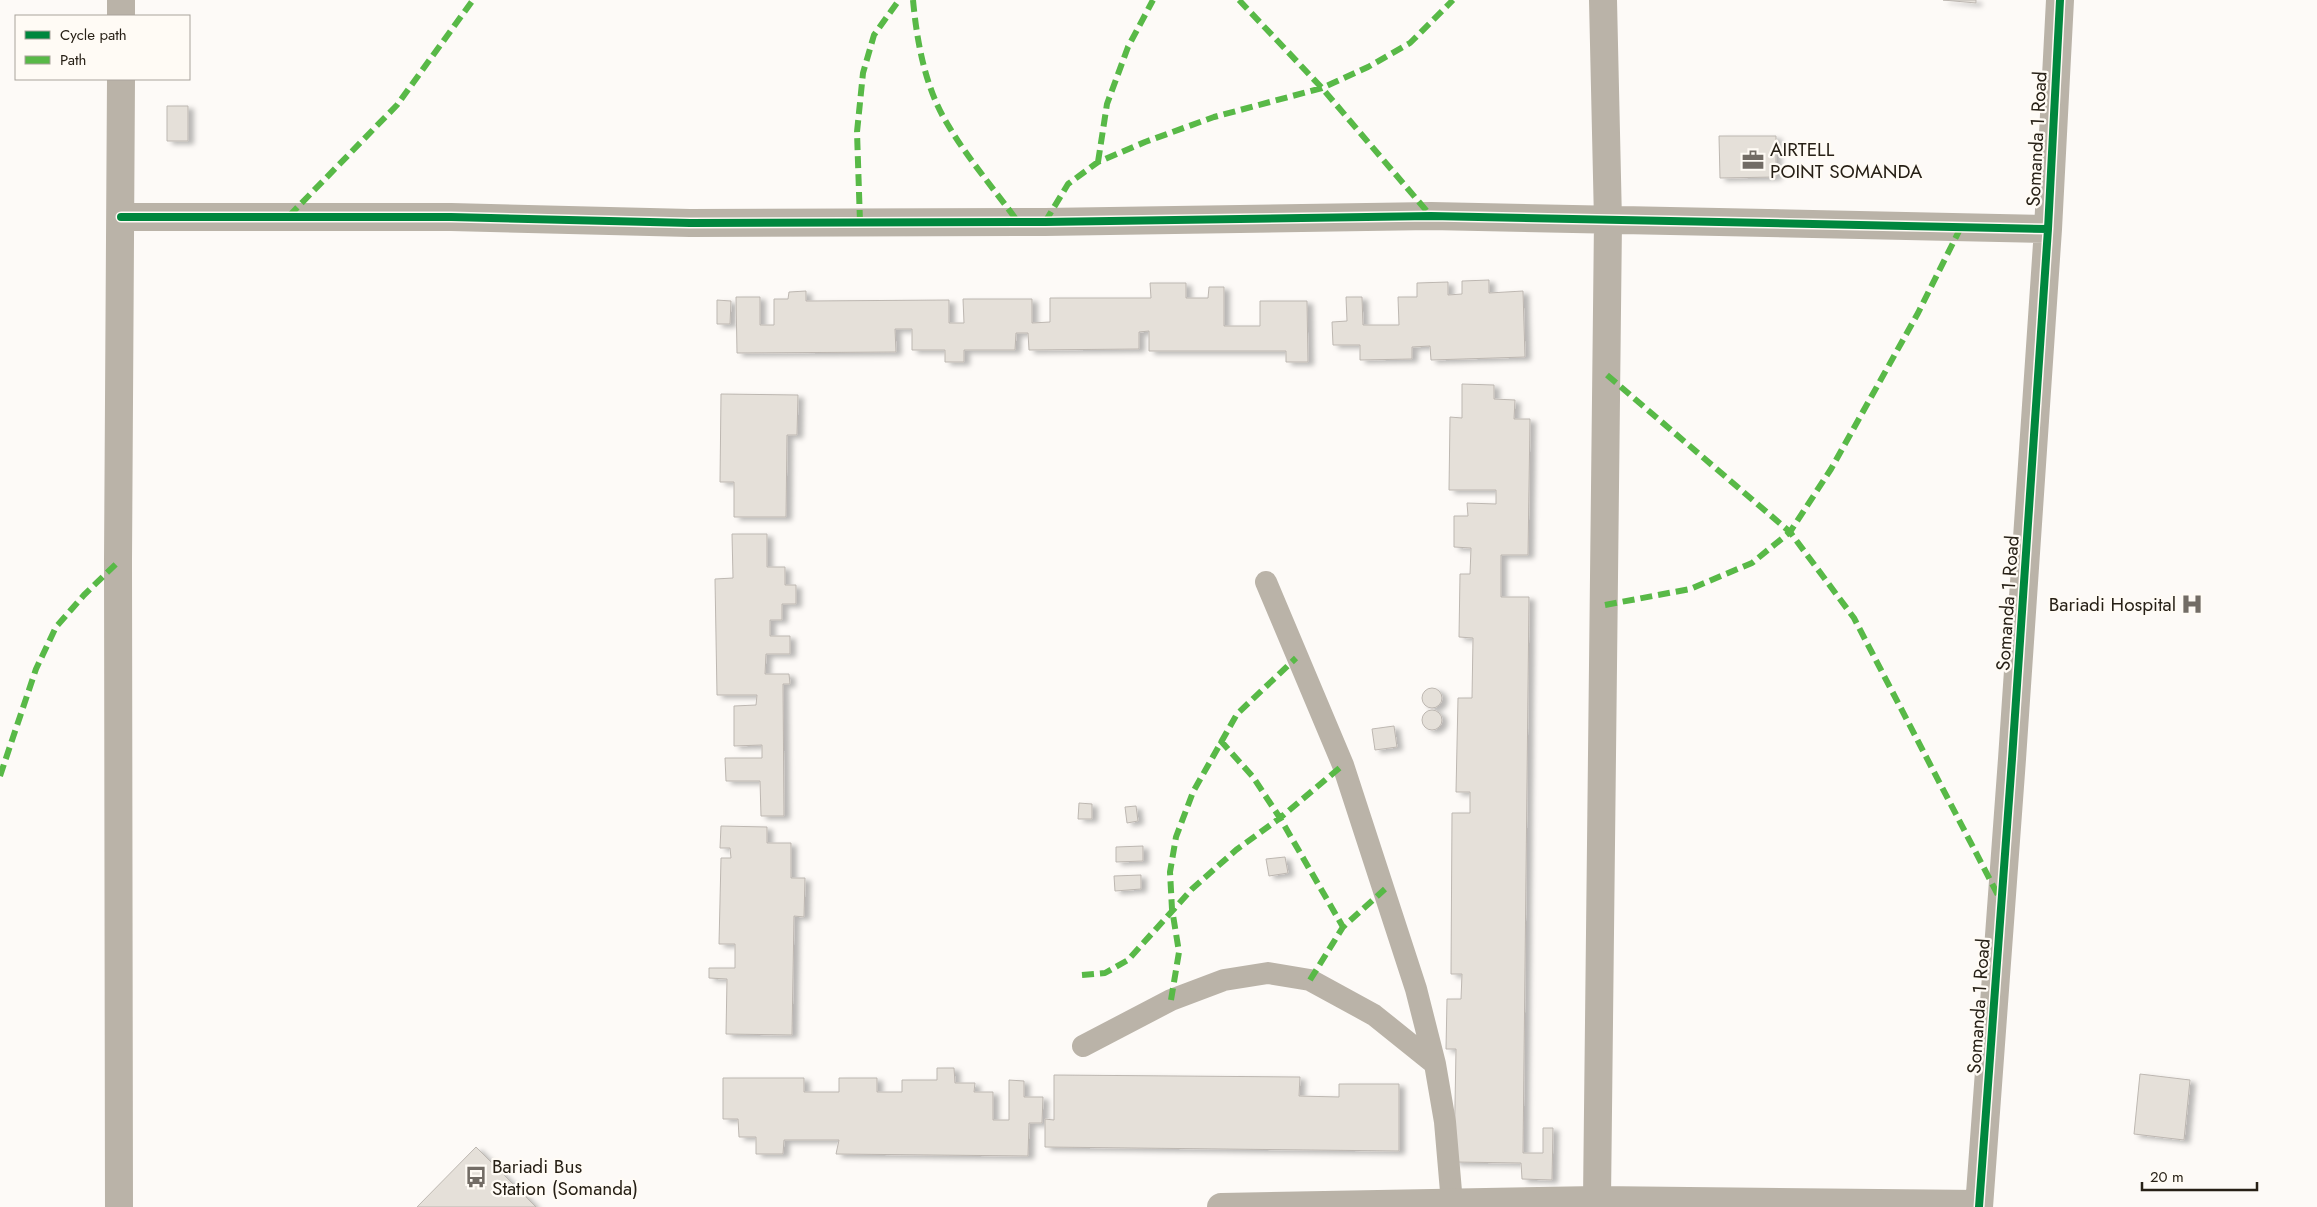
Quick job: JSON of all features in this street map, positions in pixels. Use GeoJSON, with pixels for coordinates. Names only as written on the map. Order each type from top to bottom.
{"type":"FeatureCollection","features":[{"type":"Feature","properties":{"kind":"street"},"geometry":{"type":"LineString","coordinates":[[121,0],[121,15]]}},
{"type":"Feature","properties":{"kind":"street"},"geometry":{"type":"LineString","coordinates":[[1596,1200],[1608,221],[1604,0]]}},
{"type":"Feature","properties":{"kind":"street","name":"Somanda 1 Road"},"geometry":{"type":"LineString","coordinates":[[1979,1206],[2048,229],[2060,0]]}},
{"type":"Feature","properties":{"kind":"street"},"geometry":{"type":"LineString","coordinates":[[119,1207],[118,562],[121,80]]}},
{"type":"Feature","properties":{"kind":"street"},"geometry":{"type":"LineString","coordinates":[[121,217],[451,217],[700,223],[1027,222],[1431,216],[2048,229]]}},
{"type":"Feature","properties":{"kind":"street"},"geometry":{"type":"LineString","coordinates":[[1221,1207],[1596,1200],[1979,1206]]}},
{"type":"Feature","properties":{"kind":"lane"},"geometry":{"type":"LineString","coordinates":[[1266,582],[1343,765],[1416,989],[1435,1064],[1445,1122],[1452,1202]]}},
{"type":"Feature","properties":{"kind":"lane"},"geometry":{"type":"LineString","coordinates":[[1083,1046],[1171,1000],[1224,980],[1268,973],[1310,980],[1374,1015],[1435,1064]]}},
{"type":"Feature","properties":{"kind":"building"},"geometry":{"type":"Polygon","coordinates":[[[1943,0],[1976,0],[1976,3],[1943,0]]]}},
{"type":"Feature","properties":{"kind":"building"},"geometry":{"type":"Polygon","coordinates":[[[167,106],[188,106],[188,141],[167,141],[167,106]]]}},
{"type":"Feature","properties":{"kind":"building"},"geometry":{"type":"Polygon","coordinates":[[[1719,136],[1776,136],[1776,177],[1720,178],[1719,136]]]}},
{"type":"Feature","properties":{"kind":"building"},"geometry":{"type":"Polygon","coordinates":[[[1489,280],[1489,293],[1523,291],[1525,357],[1431,360],[1430,346],[1412,347],[1412,359],[1360,360],[1360,345],[1333,345],[1332,322],[1347,321],[1346,297],[1362,297],[1363,325],[1399,325],[1398,297],[1417,297],[1417,283],[1448,282],[1448,295],[1462,294],[1462,281],[1489,280]]]}},
{"type":"Feature","properties":{"kind":"building"},"geometry":{"type":"Polygon","coordinates":[[[1150,283],[1186,283],[1186,298],[1208,298],[1209,287],[1224,287],[1224,326],[1260,326],[1260,301],[1307,301],[1308,362],[1286,362],[1286,351],[1149,351],[1149,331],[1139,332],[1139,349],[1029,350],[1028,333],[1016,333],[1015,350],[964,350],[964,362],[945,362],[945,350],[912,350],[912,329],[895,329],[896,352],[737,353],[736,297],[760,297],[760,325],[774,325],[774,299],[788,299],[789,292],[806,291],[806,301],[949,300],[949,323],[964,323],[963,299],[1032,299],[1032,323],[1050,322],[1050,298],[1151,298],[1150,283]]]}},
{"type":"Feature","properties":{"kind":"building"},"geometry":{"type":"Polygon","coordinates":[[[717,300],[731,301],[730,324],[717,324],[717,300]]]}},
{"type":"Feature","properties":{"kind":"building"},"geometry":{"type":"Polygon","coordinates":[[[1462,384],[1494,385],[1494,399],[1515,400],[1514,419],[1530,419],[1528,555],[1501,555],[1501,597],[1529,597],[1523,1153],[1543,1153],[1543,1128],[1553,1128],[1552,1180],[1522,1179],[1521,1163],[1454,1162],[1456,1049],[1446,1049],[1447,999],[1461,999],[1462,974],[1451,974],[1452,813],[1470,813],[1470,792],[1456,792],[1458,698],[1472,698],[1473,638],[1459,637],[1460,574],[1470,574],[1471,548],[1454,547],[1454,516],[1468,516],[1467,503],[1496,504],[1496,490],[1449,490],[1450,417],[1462,418],[1462,384]]]}},
{"type":"Feature","properties":{"kind":"building"},"geometry":{"type":"Polygon","coordinates":[[[721,394],[798,395],[797,435],[787,435],[786,517],[734,517],[734,482],[720,482],[721,394]]]}},
{"type":"Feature","properties":{"kind":"building"},"geometry":{"type":"Polygon","coordinates":[[[732,534],[767,534],[767,567],[785,567],[785,585],[796,585],[796,604],[782,604],[782,620],[770,620],[770,636],[790,636],[790,654],[766,654],[765,674],[789,674],[790,684],[783,684],[784,816],[761,816],[760,781],[726,781],[725,758],[762,758],[762,745],[734,746],[734,706],[756,705],[757,695],[717,695],[715,579],[733,578],[732,534]]]}},
{"type":"Feature","properties":{"kind":"building"},"geometry":{"type":"Polygon","coordinates":[[[1428,688],[1436,688],[1442,694],[1442,702],[1436,708],[1428,708],[1422,702],[1422,694],[1428,688]]]}},
{"type":"Feature","properties":{"kind":"building"},"geometry":{"type":"Polygon","coordinates":[[[1428,710],[1436,710],[1442,716],[1442,724],[1436,730],[1428,730],[1422,724],[1422,716],[1428,710]]]}},
{"type":"Feature","properties":{"kind":"building"},"geometry":{"type":"Polygon","coordinates":[[[1394,726],[1397,747],[1375,750],[1372,729],[1394,726]]]}},
{"type":"Feature","properties":{"kind":"building"},"geometry":{"type":"Polygon","coordinates":[[[1079,803],[1092,804],[1092,819],[1078,819],[1079,803]]]}},
{"type":"Feature","properties":{"kind":"building"},"geometry":{"type":"Polygon","coordinates":[[[1136,806],[1138,821],[1127,823],[1125,807],[1136,806]]]}},
{"type":"Feature","properties":{"kind":"building"},"geometry":{"type":"Polygon","coordinates":[[[721,826],[767,827],[767,843],[791,843],[791,878],[805,878],[804,917],[794,916],[792,1035],[726,1034],[727,979],[709,978],[709,968],[735,968],[735,944],[719,944],[721,858],[731,858],[730,848],[720,848],[721,826]]]}},
{"type":"Feature","properties":{"kind":"building"},"geometry":{"type":"Polygon","coordinates":[[[1143,846],[1143,861],[1116,862],[1116,847],[1143,846]]]}},
{"type":"Feature","properties":{"kind":"building"},"geometry":{"type":"Polygon","coordinates":[[[1285,857],[1288,873],[1269,876],[1266,859],[1285,857]]]}},
{"type":"Feature","properties":{"kind":"building"},"geometry":{"type":"Polygon","coordinates":[[[1141,875],[1141,889],[1115,891],[1114,876],[1141,875]]]}},
{"type":"Feature","properties":{"kind":"building"},"geometry":{"type":"Polygon","coordinates":[[[937,1068],[954,1068],[955,1083],[975,1083],[974,1092],[993,1092],[993,1120],[1009,1120],[1009,1080],[1024,1081],[1024,1097],[1043,1097],[1042,1123],[1029,1123],[1028,1156],[836,1154],[839,1140],[784,1140],[783,1154],[756,1154],[756,1137],[739,1137],[738,1119],[723,1119],[723,1078],[804,1078],[804,1092],[839,1092],[839,1078],[877,1078],[877,1092],[902,1092],[902,1080],[937,1080],[937,1068]]]}},
{"type":"Feature","properties":{"kind":"building"},"geometry":{"type":"Polygon","coordinates":[[[2140,1074],[2190,1080],[2184,1140],[2134,1134],[2140,1074]]]}},
{"type":"Feature","properties":{"kind":"building"},"geometry":{"type":"Polygon","coordinates":[[[1054,1075],[1300,1077],[1299,1096],[1339,1097],[1339,1084],[1399,1084],[1399,1151],[1045,1147],[1045,1119],[1054,1120],[1054,1075]]]}},
{"type":"Feature","properties":{"kind":"building","name":"Bariadi Bus Station (Somanda)"},"geometry":{"type":"Polygon","coordinates":[[[476,1147],[536,1207],[417,1207],[476,1147]]]}},
{"type":"Feature","properties":{"kind":"marked path"},"geometry":{"type":"LineString","coordinates":[[289,216],[397,105],[473,0]]}},
{"type":"Feature","properties":{"kind":"marked path"},"geometry":{"type":"LineString","coordinates":[[860,222],[857,132],[863,73],[874,35],[899,0]]}},
{"type":"Feature","properties":{"kind":"marked path"},"geometry":{"type":"LineString","coordinates":[[913,0],[923,64],[940,111],[964,150],[1018,222]]}},
{"type":"Feature","properties":{"kind":"marked path"},"geometry":{"type":"LineString","coordinates":[[1098,162],[1107,104],[1128,47],[1153,0]]}},
{"type":"Feature","properties":{"kind":"marked path"},"geometry":{"type":"LineString","coordinates":[[1239,0],[1322,88],[1431,216]]}},
{"type":"Feature","properties":{"kind":"marked path"},"geometry":{"type":"LineString","coordinates":[[1045,222],[1068,184],[1098,162],[1145,142],[1214,117],[1322,88],[1368,67],[1410,43],[1453,0]]}},
{"type":"Feature","properties":{"kind":"marked path"},"geometry":{"type":"LineString","coordinates":[[1605,605],[1690,589],[1752,563],[1790,532],[1831,469],[1918,313],[1961,227]]}},
{"type":"Feature","properties":{"kind":"marked path"},"geometry":{"type":"LineString","coordinates":[[1607,375],[1790,532],[1854,618],[2000,899]]}},
{"type":"Feature","properties":{"kind":"marked path"},"geometry":{"type":"LineString","coordinates":[[0,776],[36,669],[56,627],[84,595],[118,562]]}},
{"type":"Feature","properties":{"kind":"marked path"},"geometry":{"type":"LineString","coordinates":[[1171,1000],[1179,952],[1172,909],[1170,872],[1176,837],[1193,792],[1237,714],[1296,658]]}},
{"type":"Feature","properties":{"kind":"marked path"},"geometry":{"type":"LineString","coordinates":[[1220,740],[1253,777],[1280,818],[1343,927]]}},
{"type":"Feature","properties":{"kind":"marked path"},"geometry":{"type":"LineString","coordinates":[[1082,975],[1105,973],[1128,960],[1192,889],[1236,850],[1280,818],[1343,765]]}},
{"type":"Feature","properties":{"kind":"marked path"},"geometry":{"type":"LineString","coordinates":[[1310,980],[1343,927],[1385,889]]}},
{"type":"Feature","properties":{"kind":"cycle path"},"geometry":{"type":"LineString","coordinates":[[1979,1207],[2048,229],[2060,0]]}},
{"type":"Feature","properties":{"kind":"cycle path"},"geometry":{"type":"LineString","coordinates":[[121,217],[451,217],[690,223],[1045,222],[1431,216],[2048,229]]}},
{"type":"Feature","properties":{"kind":"place","name":"AIRTELL POINT SOMANDA"},"geometry":{"type":"Point","coordinates":[1753,160]}},
{"type":"Feature","properties":{"kind":"place","name":"Bariadi Hospital"},"geometry":{"type":"Point","coordinates":[2192,604]}},
{"type":"Feature","properties":{"kind":"place","name":"Bariadi Bus Station (Somanda)"},"geometry":{"type":"Point","coordinates":[476,1177]}}]}
